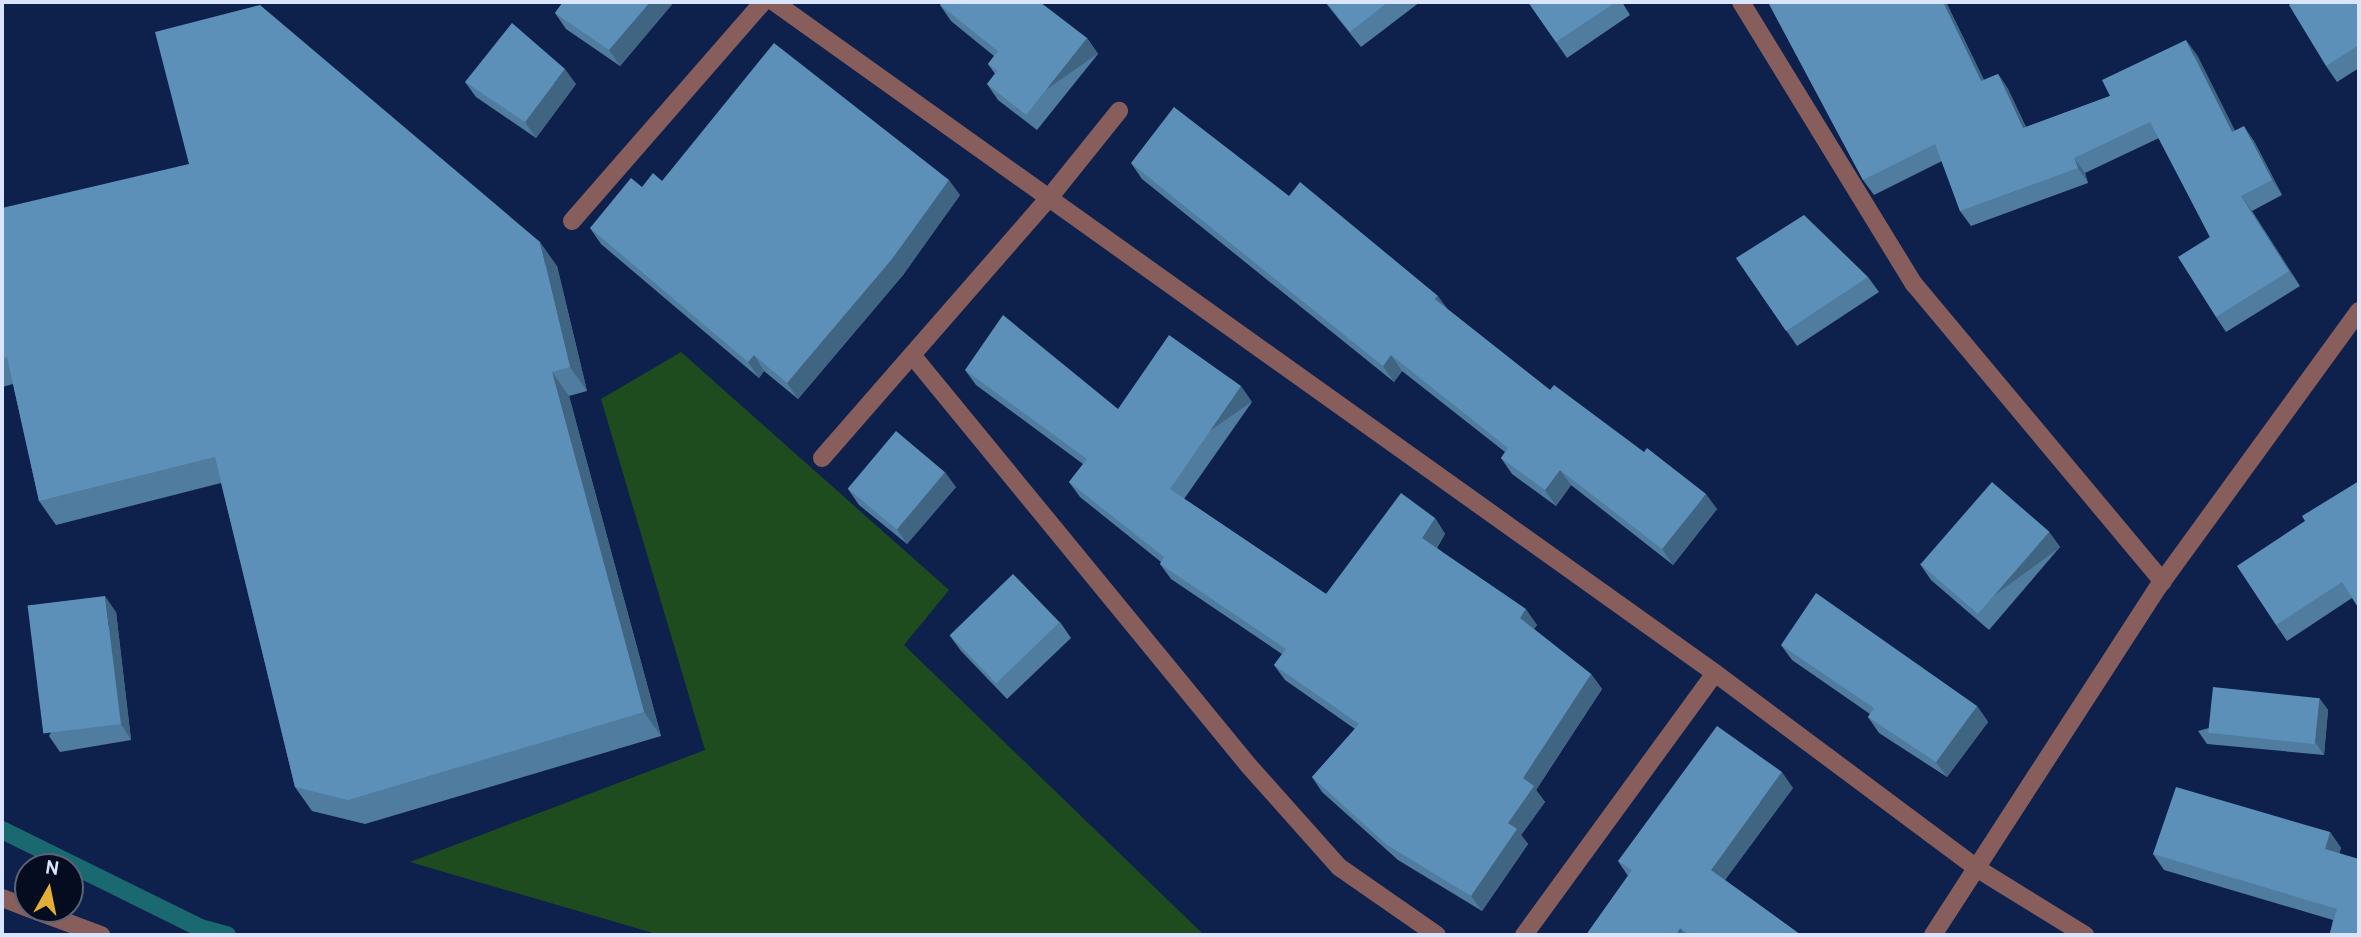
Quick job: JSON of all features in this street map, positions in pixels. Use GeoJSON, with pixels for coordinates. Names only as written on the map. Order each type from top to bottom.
{"type":"FeatureCollection","features":[{"type":"Feature","properties":{"kind":"street"},"geometry":{"type":"LineString","coordinates":[[572,221],[763,2]]}},
{"type":"Feature","properties":{"kind":"street"},"geometry":{"type":"LineString","coordinates":[[774,2],[1715,673],[1978,869],[2085,935]]}},
{"type":"Feature","properties":{"kind":"street"},"geometry":{"type":"LineString","coordinates":[[1741,2],[1914,284],[2163,582]]}},
{"type":"Feature","properties":{"kind":"street"},"geometry":{"type":"LineString","coordinates":[[822,458],[1049,198],[1119,111]]}},
{"type":"Feature","properties":{"kind":"street"},"geometry":{"type":"LineString","coordinates":[[1933,935],[2163,582],[2359,312]]}},
{"type":"Feature","properties":{"kind":"street"},"geometry":{"type":"LineString","coordinates":[[912,355],[1249,766],[1339,867],[1437,935]]}},
{"type":"Feature","properties":{"kind":"street"},"geometry":{"type":"LineString","coordinates":[[1524,935],[1715,673]]}},
{"type":"Feature","properties":{"kind":"street"},"geometry":{"type":"LineString","coordinates":[[69,923],[101,935]]}},
{"type":"Feature","properties":{"kind":"green space"},"geometry":{"type":"Polygon","coordinates":[[[681,352],[949,590],[904,645],[1204,935],[660,935],[410,862],[705,750],[601,399],[681,352]]]}},
{"type":"Feature","properties":{"kind":"building"},"geometry":{"type":"Polygon","coordinates":[[[563,2],[650,2],[609,50],[555,13],[563,2]]]}},
{"type":"Feature","properties":{"kind":"building"},"geometry":{"type":"Polygon","coordinates":[[[942,2],[1040,2],[1087,38],[1026,115],[987,84],[997,71],[988,64],[998,51],[940,5],[942,2]]]}},
{"type":"Feature","properties":{"kind":"building"},"geometry":{"type":"Polygon","coordinates":[[[1326,2],[1388,2],[1350,32],[1326,2]]]}},
{"type":"Feature","properties":{"kind":"building"},"geometry":{"type":"Polygon","coordinates":[[[1528,2],[1616,2],[1556,42],[1528,2]]]}},
{"type":"Feature","properties":{"kind":"building"},"geometry":{"type":"Polygon","coordinates":[[[1768,2],[1943,2],[1981,81],[1998,74],[2023,128],[2110,96],[2102,80],[2186,40],[2232,132],[2244,126],[2272,180],[2241,196],[2289,271],[2216,317],[2178,257],[2210,237],[2150,122],[2074,158],[2078,168],[1960,211],[1935,144],[1863,180],[1768,2]]]}},
{"type":"Feature","properties":{"kind":"building"},"geometry":{"type":"Polygon","coordinates":[[[2292,2],[2359,2],[2359,45],[2326,66],[2289,5],[2292,2]]]}},
{"type":"Feature","properties":{"kind":"building"},"geometry":{"type":"Polygon","coordinates":[[[260,5],[540,242],[570,367],[552,372],[644,712],[348,800],[295,787],[215,457],[39,501],[7,357],[2,359],[2,208],[189,164],[155,32],[260,5]]]}},
{"type":"Feature","properties":{"kind":"building"},"geometry":{"type":"Polygon","coordinates":[[[512,23],[565,69],[525,122],[465,82],[512,23]]]}},
{"type":"Feature","properties":{"kind":"building"},"geometry":{"type":"Polygon","coordinates":[[[774,43],[949,180],[892,259],[787,383],[754,355],[748,362],[590,228],[631,178],[642,187],[653,173],[662,181],[774,43]]]}},
{"type":"Feature","properties":{"kind":"building"},"geometry":{"type":"Polygon","coordinates":[[[1174,107],[1289,196],[1300,182],[1438,296],[1435,299],[1550,390],[1554,385],[1644,452],[1647,448],[1706,494],[1662,549],[1560,470],[1545,490],[1501,458],[1508,448],[1391,355],[1383,366],[1131,163],[1174,107]]]}},
{"type":"Feature","properties":{"kind":"building"},"geometry":{"type":"Polygon","coordinates":[[[1804,215],[1868,277],[1786,331],[1736,258],[1804,215]]]}},
{"type":"Feature","properties":{"kind":"building"},"geometry":{"type":"Polygon","coordinates":[[[1003,315],[1118,409],[1169,335],[1241,386],[1170,489],[1326,594],[1401,493],[1435,518],[1422,538],[1526,609],[1520,618],[1591,674],[1523,778],[1534,786],[1508,823],[1517,829],[1471,896],[1387,845],[1312,777],[1359,724],[1274,665],[1286,649],[1160,564],[1164,557],[1069,482],[1087,459],[965,370],[1003,315]]]}},
{"type":"Feature","properties":{"kind":"building"},"geometry":{"type":"Polygon","coordinates":[[[896,431],[945,472],[897,530],[848,488],[896,431]]]}},
{"type":"Feature","properties":{"kind":"building"},"geometry":{"type":"Polygon","coordinates":[[[2359,481],[2359,604],[2357,605],[2342,582],[2276,625],[2237,566],[2305,521],[2302,516],[2359,481]]]}},
{"type":"Feature","properties":{"kind":"building"},"geometry":{"type":"Polygon","coordinates":[[[1992,482],[2049,532],[1978,614],[1920,564],[1992,482]]]}},
{"type":"Feature","properties":{"kind":"building"},"geometry":{"type":"Polygon","coordinates":[[[1013,574],[1060,622],[996,683],[950,635],[1013,574]]]}},
{"type":"Feature","properties":{"kind":"building"},"geometry":{"type":"Polygon","coordinates":[[[1816,593],[1977,706],[1936,762],[1868,717],[1874,708],[1781,645],[1816,593]]]}},
{"type":"Feature","properties":{"kind":"building"},"geometry":{"type":"Polygon","coordinates":[[[105,596],[121,724],[43,734],[28,606],[105,596]]]}},
{"type":"Feature","properties":{"kind":"building"},"geometry":{"type":"Polygon","coordinates":[[[2213,687],[2319,698],[2315,744],[2208,733],[2213,687]]]}},
{"type":"Feature","properties":{"kind":"building"},"geometry":{"type":"Polygon","coordinates":[[[1717,726],[1782,772],[1711,870],[1801,935],[1690,935],[1680,928],[1676,935],[1586,935],[1632,870],[1618,861],[1717,726]]]}},
{"type":"Feature","properties":{"kind":"building"},"geometry":{"type":"Polygon","coordinates":[[[2176,787],[2330,832],[2325,849],[2359,859],[2359,935],[2330,933],[2337,909],[2153,854],[2176,787]]]}},
{"type":"Feature","properties":{"kind":"waterway"},"geometry":{"type":"LineString","coordinates":[[2,830],[200,928],[227,935]]}}]}
